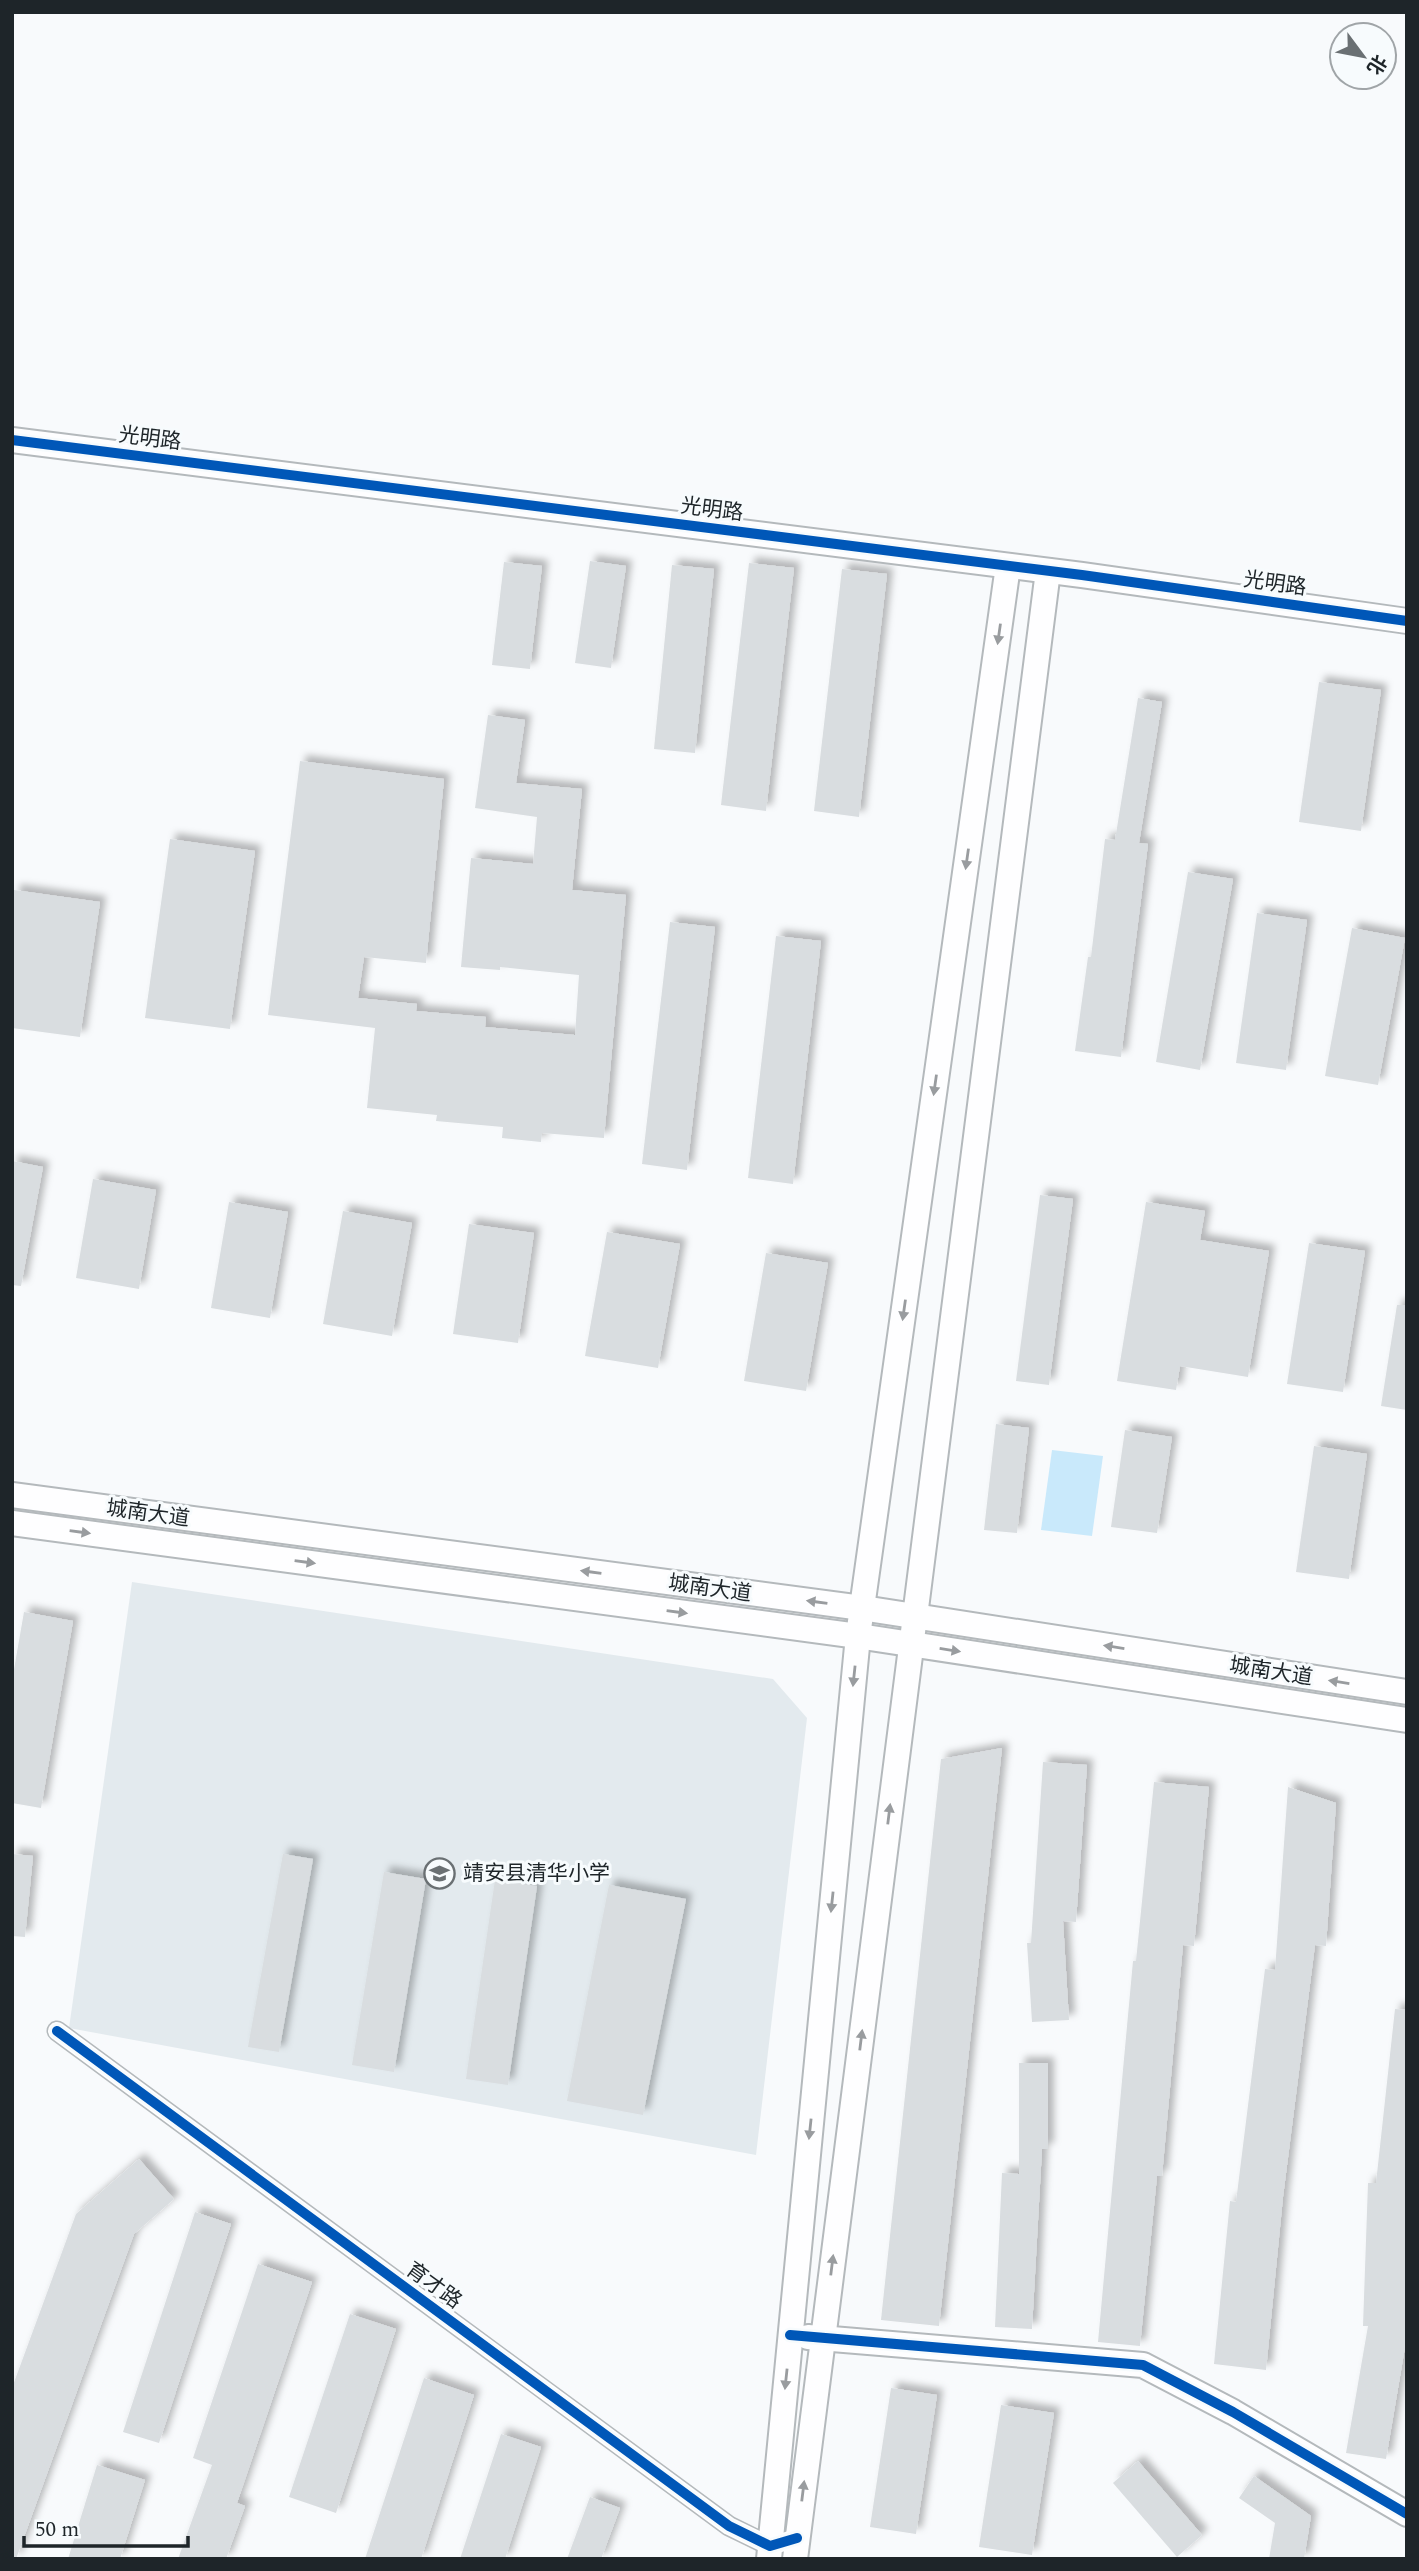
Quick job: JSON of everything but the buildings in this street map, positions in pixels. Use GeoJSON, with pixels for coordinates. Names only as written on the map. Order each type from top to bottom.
{"type":"FeatureCollection","features":[{"type":"Feature","properties":{"kind":"main road","name":"光明路"},"geometry":{"type":"LineString","coordinates":[[12,440],[1048,571],[1407,621]]}},
{"type":"Feature","properties":{"kind":"main road"},"geometry":{"type":"LineString","coordinates":[[769,2552],[858,1636],[1008,566]]}},
{"type":"Feature","properties":{"kind":"main road"},"geometry":{"type":"LineString","coordinates":[[796,2549],[1048,571]]}},
{"type":"Feature","properties":{"kind":"main road","name":"城南大道"},"geometry":{"type":"LineString","coordinates":[[12,1495],[862,1608],[1407,1692]]}},
{"type":"Feature","properties":{"kind":"main road","name":"城南大道"},"geometry":{"type":"LineString","coordinates":[[12,1523],[858,1636],[1407,1720]]}},
{"type":"Feature","properties":{"kind":"main road"},"geometry":{"type":"LineString","coordinates":[[790,2335],[1143,2365],[1233,2412],[1407,2514]]}},
{"type":"Feature","properties":{"kind":"street","name":"育才路"},"geometry":{"type":"LineString","coordinates":[[57,2031],[729,2526],[769,2552]]}},
{"type":"Feature","properties":{"kind":"street"},"geometry":{"type":"LineString","coordinates":[[769,2552],[796,2549]]}},
{"type":"Feature","properties":{"kind":"shaded area"},"geometry":{"type":"Polygon","coordinates":[[[1052,1450],[1103,1456],[1092,1536],[1041,1530],[1052,1450]]]}},
{"type":"Feature","properties":{"kind":"shaded area","name":"靖安县清华小学"},"geometry":{"type":"Polygon","coordinates":[[[132,1582],[773,1679],[807,1718],[756,2155],[69,2028],[132,1582]]]}},
{"type":"Feature","properties":{"kind":"cycle path"},"geometry":{"type":"LineString","coordinates":[[12,440],[1082,575],[1407,621]]}},
{"type":"Feature","properties":{"kind":"cycle path"},"geometry":{"type":"LineString","coordinates":[[57,2031],[729,2526],[770,2546],[797,2538]]}},
{"type":"Feature","properties":{"kind":"cycle path"},"geometry":{"type":"LineString","coordinates":[[790,2335],[1143,2365],[1233,2412],[1407,2514]]}},
{"type":"Feature","properties":{"kind":"place","name":"靖安县清华小学"},"geometry":{"type":"Point","coordinates":[440,1873]}}]}
